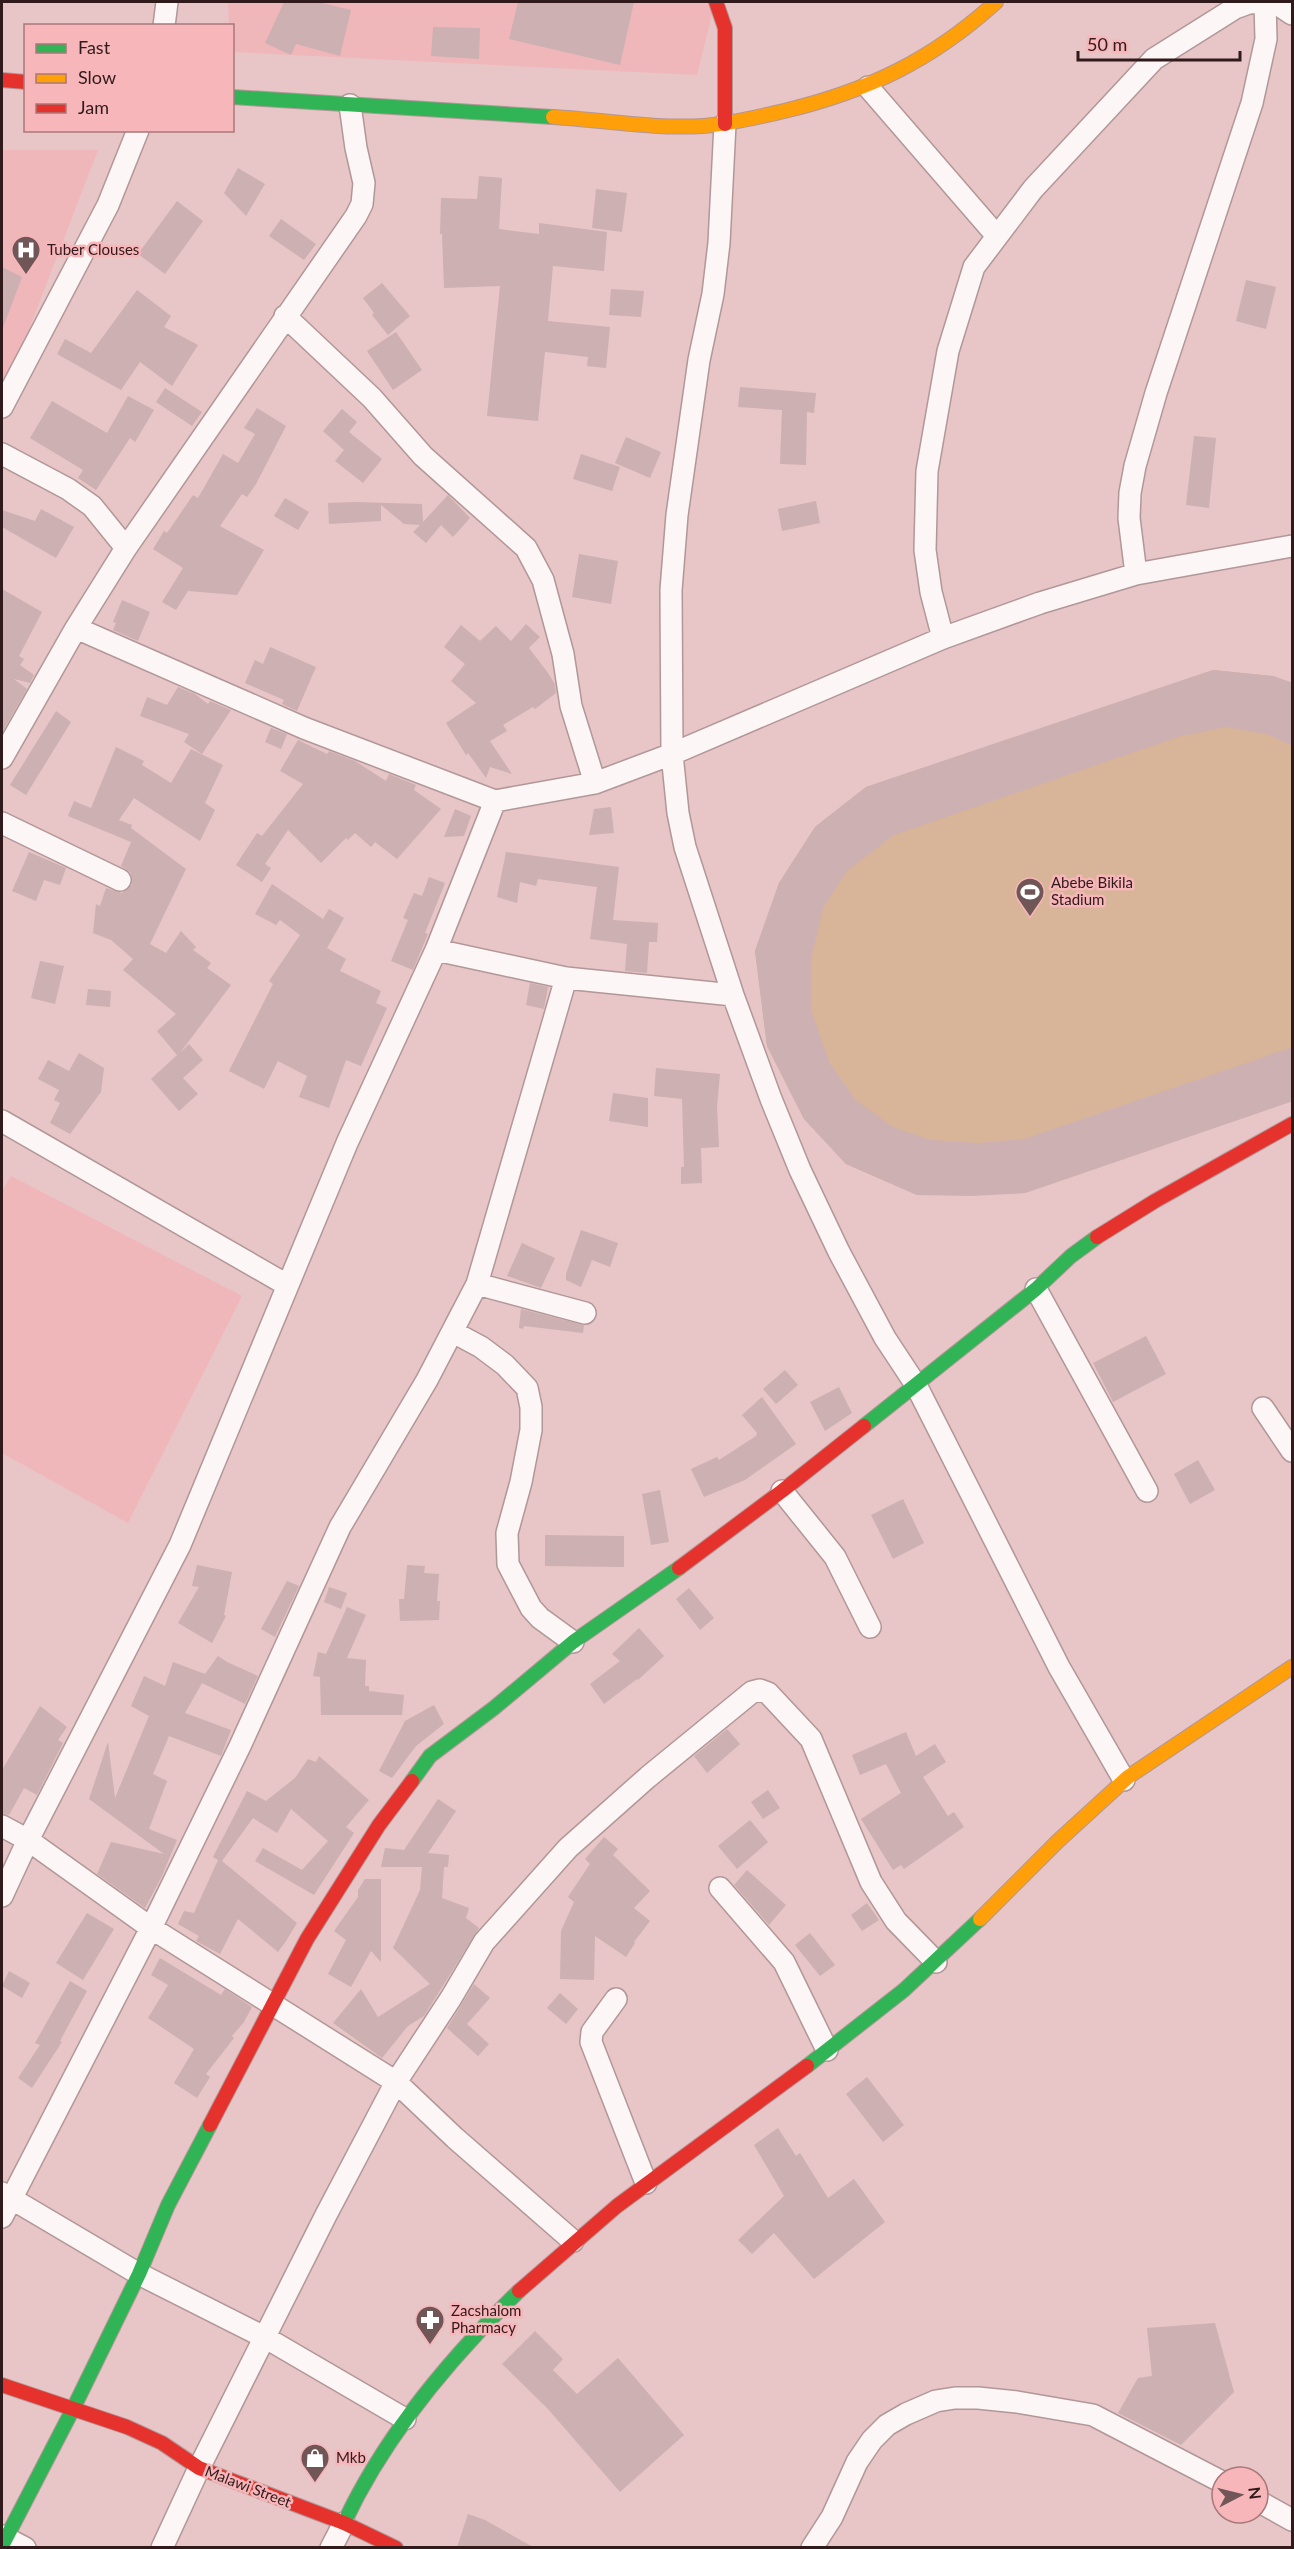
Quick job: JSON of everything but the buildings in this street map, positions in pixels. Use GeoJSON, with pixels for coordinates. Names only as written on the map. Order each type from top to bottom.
{"type":"FeatureCollection","features":[{"type":"Feature","properties":{"kind":"street"},"geometry":{"type":"LineString","coordinates":[[164,24],[167,2]]}},
{"type":"Feature","properties":{"kind":"street"},"geometry":{"type":"LineString","coordinates":[[716,2],[725,28],[725,124],[719,243],[713,294],[698,370],[677,515],[671,590],[672,754],[678,813],[685,847],[733,995],[800,1170],[839,1252],[880,1329],[916,1385],[1059,1667],[1124,1780]]}},
{"type":"Feature","properties":{"kind":"street"},"geometry":{"type":"LineString","coordinates":[[234,97],[661,126],[725,124],[827,101],[868,87],[903,71],[960,32],[996,2]]}},
{"type":"Feature","properties":{"kind":"street"},"geometry":{"type":"LineString","coordinates":[[943,638],[925,550],[927,471],[948,351],[963,296],[974,267],[1033,189],[1154,59],[1235,8],[1249,3],[1264,2],[1266,39],[1252,103],[1156,393],[1135,466],[1130,493],[1129,518],[1136,574]]}},
{"type":"Feature","properties":{"kind":"street"},"geometry":{"type":"LineString","coordinates":[[1274,2],[1293,14]]}},
{"type":"Feature","properties":{"kind":"street"},"geometry":{"type":"LineString","coordinates":[[725,28],[735,10]]}},
{"type":"Feature","properties":{"kind":"street"},"geometry":{"type":"LineString","coordinates":[[2,80],[24,82]]}},
{"type":"Feature","properties":{"kind":"street"},"geometry":{"type":"LineString","coordinates":[[868,87],[996,235]]}},
{"type":"Feature","properties":{"kind":"street"},"geometry":{"type":"LineString","coordinates":[[2,759],[75,628],[126,548],[356,216],[362,204],[364,183],[350,105]]}},
{"type":"Feature","properties":{"kind":"street"},"geometry":{"type":"LineString","coordinates":[[2,408],[108,205],[137,132]]}},
{"type":"Feature","properties":{"kind":"street"},"geometry":{"type":"LineString","coordinates":[[285,316],[372,398],[423,456],[526,548],[543,580],[563,654],[571,706],[595,783]]}},
{"type":"Feature","properties":{"kind":"street"},"geometry":{"type":"LineString","coordinates":[[2,454],[68,489],[92,506],[126,548]]}},
{"type":"Feature","properties":{"kind":"street"},"geometry":{"type":"LineString","coordinates":[[75,628],[304,728],[495,801],[595,783],[672,754],[943,638],[1040,603],[1136,574],[1293,546]]}},
{"type":"Feature","properties":{"kind":"street"},"geometry":{"type":"LineString","coordinates":[[2,1896],[28,1840],[180,1545],[250,1380],[286,1285],[347,1143],[436,950],[495,801]]}},
{"type":"Feature","properties":{"kind":"street"},"geometry":{"type":"LineString","coordinates":[[2,823],[120,880]]}},
{"type":"Feature","properties":{"kind":"street"},"geometry":{"type":"LineString","coordinates":[[436,950],[566,978],[733,995]]}},
{"type":"Feature","properties":{"kind":"street"},"geometry":{"type":"LineString","coordinates":[[2,2217],[7,2195],[151,1928],[240,1746],[340,1527],[453,1332],[477,1284],[566,978]]}},
{"type":"Feature","properties":{"kind":"street"},"geometry":{"type":"LineString","coordinates":[[2,1121],[286,1285]]}},
{"type":"Feature","properties":{"kind":"street"},"geometry":{"type":"LineString","coordinates":[[25,2547],[3,2540],[73,2409],[139,2274],[168,2205],[308,1939],[379,1825],[430,1756],[494,1708],[573,1642],[691,1559],[782,1491],[1036,1289],[1074,1252],[1112,1226],[1262,1144],[1293,1124]]}},
{"type":"Feature","properties":{"kind":"street"},"geometry":{"type":"LineString","coordinates":[[477,1284],[585,1313]]}},
{"type":"Feature","properties":{"kind":"street"},"geometry":{"type":"LineString","coordinates":[[1036,1289],[1147,1491]]}},
{"type":"Feature","properties":{"kind":"street"},"geometry":{"type":"LineString","coordinates":[[453,1332],[481,1347],[505,1365],[527,1389],[531,1407],[531,1430],[521,1482],[507,1533],[508,1564],[531,1608],[540,1618],[573,1642]]}},
{"type":"Feature","properties":{"kind":"street"},"geometry":{"type":"LineString","coordinates":[[1263,1408],[1293,1451]]}},
{"type":"Feature","properties":{"kind":"street"},"geometry":{"type":"LineString","coordinates":[[782,1491],[835,1557],[870,1626]]}},
{"type":"Feature","properties":{"kind":"street"},"geometry":{"type":"LineString","coordinates":[[331,2547],[368,2475],[405,2419],[484,2325],[573,2241],[646,2182],[871,2018],[936,1962],[1054,1843],[1124,1780],[1293,1666]]}},
{"type":"Feature","properties":{"kind":"street"},"geometry":{"type":"LineString","coordinates":[[162,2547],[199,2468],[326,2215],[396,2082],[452,1998],[484,1942],[568,1848],[648,1777],[752,1692],[760,1690],[768,1693],[811,1739],[871,1882],[896,1922],[936,1962]]}},
{"type":"Feature","properties":{"kind":"street"},"geometry":{"type":"LineString","coordinates":[[2,1826],[28,1840],[151,1928],[396,2082],[455,2138],[573,2241]]}},
{"type":"Feature","properties":{"kind":"street"},"geometry":{"type":"LineString","coordinates":[[720,1888],[784,1962],[827,2050]]}},
{"type":"Feature","properties":{"kind":"street"},"geometry":{"type":"LineString","coordinates":[[616,1999],[592,2032],[591,2042],[646,2182]]}},
{"type":"Feature","properties":{"kind":"street"},"geometry":{"type":"LineString","coordinates":[[7,2195],[139,2274],[266,2338],[405,2419]]}},
{"type":"Feature","properties":{"kind":"street","name":"Malawi Street"},"geometry":{"type":"LineString","coordinates":[[2,2385],[162,2443],[199,2468],[344,2523],[396,2547]]}},
{"type":"Feature","properties":{"kind":"street"},"geometry":{"type":"LineString","coordinates":[[813,2547],[832,2517],[857,2462],[872,2440],[887,2425],[936,2401],[978,2398],[1062,2408],[1093,2415],[1210,2476]]}},
{"type":"Feature","properties":{"kind":"street"},"geometry":{"type":"LineString","coordinates":[[1270,2508],[1293,2520]]}},
{"type":"Feature","properties":{"kind":"shaded area"},"geometry":{"type":"Polygon","coordinates":[[[228,2],[715,2],[697,75],[234,52],[234,24],[229,24],[228,2]]]}},
{"type":"Feature","properties":{"kind":"shaded area","name":"Tuber Clouses"},"geometry":{"type":"Polygon","coordinates":[[[2,150],[98,150],[2,399],[2,150]]]}},
{"type":"Feature","properties":{"kind":"shaded area","name":"Abebe Bikila Stadium"},"geometry":{"type":"Polygon","coordinates":[[[1213,670],[1273,676],[1292,683],[1292,1101],[1025,1193],[917,1195],[846,1164],[804,1119],[767,1046],[755,951],[779,883],[815,827],[866,787],[1213,670]]]}},
{"type":"Feature","properties":{"kind":"shaded area"},"geometry":{"type":"Polygon","coordinates":[[[11,1176],[242,1296],[128,1523],[2,1453],[2,1191],[11,1176]]]}},
{"type":"Feature","properties":{"kind":"traffic: fast"},"geometry":{"type":"LineString","coordinates":[[234,97],[553,117]]}},
{"type":"Feature","properties":{"kind":"traffic: fast"},"geometry":{"type":"LineString","coordinates":[[864,1426],[1036,1289],[1071,1256],[1097,1237]]}},
{"type":"Feature","properties":{"kind":"traffic: fast"},"geometry":{"type":"LineString","coordinates":[[412,1781],[430,1756],[494,1708],[573,1642],[679,1568]]}},
{"type":"Feature","properties":{"kind":"traffic: fast"},"geometry":{"type":"LineString","coordinates":[[807,2066],[904,1990],[980,1919]]}},
{"type":"Feature","properties":{"kind":"traffic: fast"},"geometry":{"type":"LineString","coordinates":[[2,2546],[73,2409],[139,2274],[168,2205],[210,2125]]}},
{"type":"Feature","properties":{"kind":"traffic: fast"},"geometry":{"type":"LineString","coordinates":[[344,2523],[379,2459],[421,2399],[468,2343],[519,2291]]}},
{"type":"Feature","properties":{"kind":"traffic: slow"},"geometry":{"type":"LineString","coordinates":[[553,117],[647,125],[703,126],[744,120],[815,103],[871,83],[923,57],[972,23],[996,2]]}},
{"type":"Feature","properties":{"kind":"traffic: slow"},"geometry":{"type":"LineString","coordinates":[[980,1919],[1058,1841],[1128,1777],[1292,1667]]}},
{"type":"Feature","properties":{"kind":"traffic: jam"},"geometry":{"type":"LineString","coordinates":[[716,2],[725,28],[725,124]]}},
{"type":"Feature","properties":{"kind":"traffic: jam"},"geometry":{"type":"LineString","coordinates":[[2,80],[24,82]]}},
{"type":"Feature","properties":{"kind":"traffic: jam"},"geometry":{"type":"LineString","coordinates":[[1097,1237],[1155,1201],[1292,1124]]}},
{"type":"Feature","properties":{"kind":"traffic: jam"},"geometry":{"type":"LineString","coordinates":[[679,1568],[864,1426]]}},
{"type":"Feature","properties":{"kind":"traffic: jam"},"geometry":{"type":"LineString","coordinates":[[210,2125],[307,1939],[379,1825],[412,1781]]}},
{"type":"Feature","properties":{"kind":"traffic: jam"},"geometry":{"type":"LineString","coordinates":[[519,2291],[617,2206],[807,2066]]}},
{"type":"Feature","properties":{"kind":"traffic: jam"},"geometry":{"type":"LineString","coordinates":[[2,2385],[127,2427],[162,2443],[199,2468],[344,2523],[396,2548]]}},
{"type":"Feature","properties":{"kind":"place","name":"Tuber Clouses"},"geometry":{"type":"Point","coordinates":[26,276]}},
{"type":"Feature","properties":{"kind":"place","name":"Abebe Bikila Stadium"},"geometry":{"type":"Point","coordinates":[1030,918]}},
{"type":"Feature","properties":{"kind":"place","name":"Zacshalom Pharmacy"},"geometry":{"type":"Point","coordinates":[430,2346]}},
{"type":"Feature","properties":{"kind":"place","name":"Mkb"},"geometry":{"type":"Point","coordinates":[315,2484]}}]}
